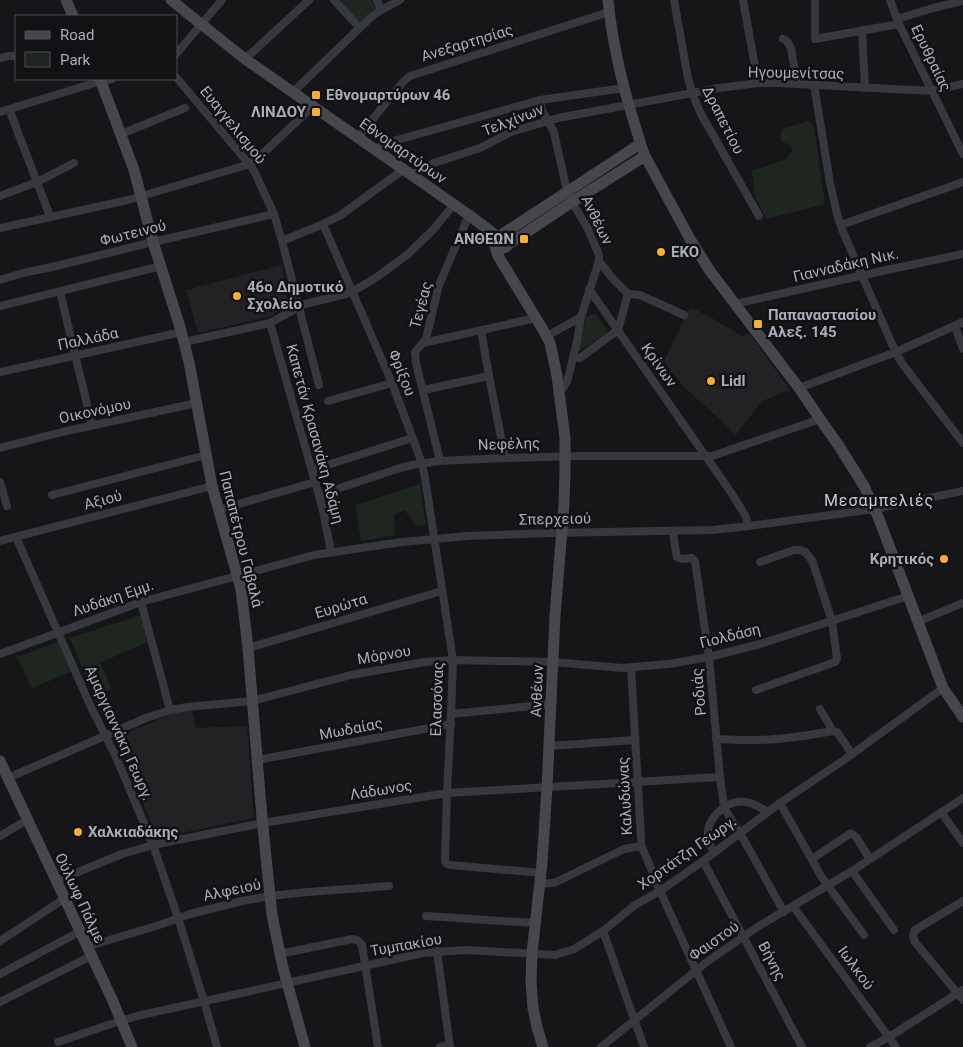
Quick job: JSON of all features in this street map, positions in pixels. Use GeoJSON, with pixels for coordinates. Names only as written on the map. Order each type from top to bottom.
{"type":"FeatureCollection","features":[{"type":"Feature","properties":{"kind":"street"},"geometry":{"type":"LineString","coordinates":[[66,0],[73,15]]}},
{"type":"Feature","properties":{"kind":"street","name":"Εθνομαρτύρων"},"geometry":{"type":"LineString","coordinates":[[171,0],[245,59],[469,214],[497,238],[501,250]]}},
{"type":"Feature","properties":{"kind":"street"},"geometry":{"type":"LineString","coordinates":[[178,52],[222,0]]}},
{"type":"Feature","properties":{"kind":"street"},"geometry":{"type":"LineString","coordinates":[[245,59],[309,0]]}},
{"type":"Feature","properties":{"kind":"street"},"geometry":{"type":"LineString","coordinates":[[334,0],[359,27]]}},
{"type":"Feature","properties":{"kind":"street"},"geometry":{"type":"LineString","coordinates":[[377,0],[381,10]]}},
{"type":"Feature","properties":{"kind":"street"},"geometry":{"type":"LineString","coordinates":[[293,92],[359,27],[381,10],[400,0]]}},
{"type":"Feature","properties":{"kind":"street"},"geometry":{"type":"LineString","coordinates":[[608,0],[612,32],[624,88],[645,156],[710,271],[800,388],[864,486],[875,509],[943,688],[963,717]]}},
{"type":"Feature","properties":{"kind":"street","name":"Δραπετίου"},"geometry":{"type":"LineString","coordinates":[[674,0],[692,93],[701,114],[759,216]]}},
{"type":"Feature","properties":{"kind":"street"},"geometry":{"type":"LineString","coordinates":[[743,0],[758,84]]}},
{"type":"Feature","properties":{"kind":"street"},"geometry":{"type":"LineString","coordinates":[[815,0],[815,39],[898,22],[933,8],[963,2]]}},
{"type":"Feature","properties":{"kind":"street","name":"Ερυθραίας"},"geometry":{"type":"LineString","coordinates":[[890,0],[898,22],[963,154]]}},
{"type":"Feature","properties":{"kind":"street"},"geometry":{"type":"LineString","coordinates":[[931,0],[933,8]]}},
{"type":"Feature","properties":{"kind":"street","name":"Ανεξαρτησίας"},"geometry":{"type":"LineString","coordinates":[[358,137],[410,76],[609,12]]}},
{"type":"Feature","properties":{"kind":"street"},"geometry":{"type":"LineString","coordinates":[[862,30],[865,88]]}},
{"type":"Feature","properties":{"kind":"street"},"geometry":{"type":"LineString","coordinates":[[783,39],[787,40],[791,48],[797,84]]}},
{"type":"Feature","properties":{"kind":"street"},"geometry":{"type":"LineString","coordinates":[[0,58],[15,56]]}},
{"type":"Feature","properties":{"kind":"street","name":"Ευαγγελισμού"},"geometry":{"type":"LineString","coordinates":[[178,79],[250,164],[274,214],[318,386]]}},
{"type":"Feature","properties":{"kind":"street"},"geometry":{"type":"LineString","coordinates":[[0,112],[101,80]]}},
{"type":"Feature","properties":{"kind":"street","name":"Παπαπέτρου Γαβαλά"},"geometry":{"type":"LineString","coordinates":[[104,80],[134,170],[153,242],[183,337],[212,486],[238,576],[244,608],[270,896],[280,954],[305,1047]]}},
{"type":"Feature","properties":{"kind":"street","name":"Ηγουμενίτσας"},"geometry":{"type":"LineString","coordinates":[[629,104],[725,87],[758,84],[797,84],[932,91],[963,84]]}},
{"type":"Feature","properties":{"kind":"street"},"geometry":{"type":"LineString","coordinates":[[814,85],[830,183],[838,218],[862,276],[896,352],[908,372],[963,443]]}},
{"type":"Feature","properties":{"kind":"street"},"geometry":{"type":"LineString","coordinates":[[375,149],[390,142],[540,100],[624,88]]}},
{"type":"Feature","properties":{"kind":"street","name":"Ανθέων"},"geometry":{"type":"LineString","coordinates":[[540,100],[542,110],[555,138],[567,191],[588,229],[599,254],[599,261],[581,317],[567,382],[559,390]]}},
{"type":"Feature","properties":{"kind":"street","name":"Τελχίνων"},"geometry":{"type":"LineString","coordinates":[[282,241],[323,224],[408,172],[472,151],[511,132],[548,120],[629,104]]}},
{"type":"Feature","properties":{"kind":"street"},"geometry":{"type":"LineString","coordinates":[[0,228],[141,196],[250,164],[313,106]]}},
{"type":"Feature","properties":{"kind":"street"},"geometry":{"type":"LineString","coordinates":[[121,134],[185,108]]}},
{"type":"Feature","properties":{"kind":"street"},"geometry":{"type":"LineString","coordinates":[[8,109],[50,216]]}},
{"type":"Feature","properties":{"kind":"street"},"geometry":{"type":"LineString","coordinates":[[497,238],[640,144]]}},
{"type":"Feature","properties":{"kind":"street"},"geometry":{"type":"LineString","coordinates":[[501,250],[645,156]]}},
{"type":"Feature","properties":{"kind":"street"},"geometry":{"type":"LineString","coordinates":[[0,196],[37,182],[74,163]]}},
{"type":"Feature","properties":{"kind":"street"},"geometry":{"type":"LineString","coordinates":[[841,225],[963,182]]}},
{"type":"Feature","properties":{"kind":"street"},"geometry":{"type":"LineString","coordinates":[[183,337],[270,323],[299,306],[352,292],[408,254],[433,230],[454,204]]}},
{"type":"Feature","properties":{"kind":"street","name":"Φωτεινού"},"geometry":{"type":"LineString","coordinates":[[0,280],[274,214]]}},
{"type":"Feature","properties":{"kind":"street","name":"Τεγέας"},"geometry":{"type":"LineString","coordinates":[[440,461],[415,355],[416,350],[426,339],[439,285],[469,214]]}},
{"type":"Feature","properties":{"kind":"street","name":"Φρίξου"},"geometry":{"type":"LineString","coordinates":[[323,224],[392,383],[422,463],[435,538]]}},
{"type":"Feature","properties":{"kind":"street","name":"Ανθέων"},"geometry":{"type":"LineString","coordinates":[[501,250],[501,263],[547,336],[553,355],[566,456],[555,616],[547,787],[532,954],[533,1008],[543,1047]]}},
{"type":"Feature","properties":{"kind":"street","name":"Γιανναδάκη Νικ."},"geometry":{"type":"LineString","coordinates":[[735,304],[963,254]]}},
{"type":"Feature","properties":{"kind":"street"},"geometry":{"type":"LineString","coordinates":[[599,261],[628,294],[640,295],[684,315]]}},
{"type":"Feature","properties":{"kind":"street"},"geometry":{"type":"LineString","coordinates":[[0,306],[161,266]]}},
{"type":"Feature","properties":{"kind":"street","name":"Κρίνων"},"geometry":{"type":"LineString","coordinates":[[589,289],[706,457]]}},
{"type":"Feature","properties":{"kind":"street"},"geometry":{"type":"LineString","coordinates":[[60,292],[92,425]]}},
{"type":"Feature","properties":{"kind":"street"},"geometry":{"type":"LineString","coordinates":[[573,358],[580,358],[618,330],[628,294]]}},
{"type":"Feature","properties":{"kind":"street"},"geometry":{"type":"LineString","coordinates":[[547,336],[581,317]]}},
{"type":"Feature","properties":{"kind":"street"},"geometry":{"type":"LineString","coordinates":[[423,343],[536,318]]}},
{"type":"Feature","properties":{"kind":"street"},"geometry":{"type":"LineString","coordinates":[[800,388],[896,352],[963,322]]}},
{"type":"Feature","properties":{"kind":"street","name":"Καπετάν Κρασανάκη Αδάμη"},"geometry":{"type":"LineString","coordinates":[[270,323],[324,510],[331,552]]}},
{"type":"Feature","properties":{"kind":"street"},"geometry":{"type":"LineString","coordinates":[[955,326],[963,348]]}},
{"type":"Feature","properties":{"kind":"street"},"geometry":{"type":"LineString","coordinates":[[481,330],[505,458]]}},
{"type":"Feature","properties":{"kind":"street","name":"Παλλάδα"},"geometry":{"type":"LineString","coordinates":[[0,372],[183,337]]}},
{"type":"Feature","properties":{"kind":"street"},"geometry":{"type":"LineString","coordinates":[[423,390],[489,376]]}},
{"type":"Feature","properties":{"kind":"street"},"geometry":{"type":"LineString","coordinates":[[328,401],[392,383]]}},
{"type":"Feature","properties":{"kind":"street","name":"Οικονόμου"},"geometry":{"type":"LineString","coordinates":[[0,448],[92,425],[197,403]]}},
{"type":"Feature","properties":{"kind":"street","name":"Νεφέλης"},"geometry":{"type":"LineString","coordinates":[[319,495],[400,468],[440,461],[566,456],[706,457],[725,453],[820,420]]}},
{"type":"Feature","properties":{"kind":"street"},"geometry":{"type":"LineString","coordinates":[[312,470],[412,438]]}},
{"type":"Feature","properties":{"kind":"street"},"geometry":{"type":"LineString","coordinates":[[52,495],[206,455]]}},
{"type":"Feature","properties":{"kind":"street"},"geometry":{"type":"LineString","coordinates":[[706,457],[745,515],[749,526]]}},
{"type":"Feature","properties":{"kind":"street"},"geometry":{"type":"LineString","coordinates":[[0,482],[8,506]]}},
{"type":"Feature","properties":{"kind":"street"},"geometry":{"type":"LineString","coordinates":[[218,510],[315,482]]}},
{"type":"Feature","properties":{"kind":"street","name":"Αξιού"},"geometry":{"type":"LineString","coordinates":[[0,541],[212,486]]}},
{"type":"Feature","properties":{"kind":"street","name":"Σπερχειού"},"geometry":{"type":"LineString","coordinates":[[238,576],[299,558],[435,538],[562,532],[703,531],[875,509],[963,491]]}},
{"type":"Feature","properties":{"kind":"street","name":"Ροδιάς"},"geometry":{"type":"LineString","coordinates":[[673,532],[677,557],[692,558],[695,561],[709,657],[724,808],[740,833]]}},
{"type":"Feature","properties":{"kind":"street","name":"Αμαργιαννάκη Γεωργ."},"geometry":{"type":"LineString","coordinates":[[16,537],[90,705],[125,776],[153,845],[178,918],[217,1047]]}},
{"type":"Feature","properties":{"kind":"street","name":"Ελασσόνας"},"geometry":{"type":"LineString","coordinates":[[435,538],[453,660],[444,855],[446,862],[450,865],[540,878]]}},
{"type":"Feature","properties":{"kind":"street"},"geometry":{"type":"LineString","coordinates":[[756,690],[837,660],[832,621],[813,563],[800,550],[794,550],[760,562]]}},
{"type":"Feature","properties":{"kind":"street","name":"Λυδάκη Εμμ."},"geometry":{"type":"LineString","coordinates":[[0,654],[141,602],[238,576]]}},
{"type":"Feature","properties":{"kind":"street","name":"Ευρώτα"},"geometry":{"type":"LineString","coordinates":[[248,648],[442,591]]}},
{"type":"Feature","properties":{"kind":"street","name":"Γιολδάση"},"geometry":{"type":"LineString","coordinates":[[553,662],[631,668],[709,657],[760,644],[908,596]]}},
{"type":"Feature","properties":{"kind":"street"},"geometry":{"type":"LineString","coordinates":[[141,602],[170,710]]}},
{"type":"Feature","properties":{"kind":"street"},"geometry":{"type":"LineString","coordinates":[[917,622],[963,603]]}},
{"type":"Feature","properties":{"kind":"street","name":"Μόρνου"},"geometry":{"type":"LineString","coordinates":[[8,778],[146,718],[170,710],[252,701],[351,675],[408,665],[453,660],[553,662]]}},
{"type":"Feature","properties":{"kind":"street","name":"Καλυδώνας"},"geometry":{"type":"LineString","coordinates":[[631,668],[642,837],[641,846],[731,1047]]}},
{"type":"Feature","properties":{"kind":"street","name":"Χορτάτζη Γεωργ."},"geometry":{"type":"LineString","coordinates":[[532,954],[555,955],[564,953],[603,932],[635,905],[660,891],[703,861],[780,803],[943,688]]}},
{"type":"Feature","properties":{"kind":"street"},"geometry":{"type":"LineString","coordinates":[[451,714],[552,704]]}},
{"type":"Feature","properties":{"kind":"street"},"geometry":{"type":"LineString","coordinates":[[820,709],[833,731],[837,732],[852,754]]}},
{"type":"Feature","properties":{"kind":"street","name":"Μωδαίας"},"geometry":{"type":"LineString","coordinates":[[257,760],[451,724]]}},
{"type":"Feature","properties":{"kind":"street"},"geometry":{"type":"LineString","coordinates":[[716,739],[767,739],[833,731]]}},
{"type":"Feature","properties":{"kind":"street"},"geometry":{"type":"LineString","coordinates":[[549,746],[635,740]]}},
{"type":"Feature","properties":{"kind":"street","name":"Ούλωφ Πάλμε"},"geometry":{"type":"LineString","coordinates":[[0,761],[132,1047]]}},
{"type":"Feature","properties":{"kind":"street","name":"Λάδωνος"},"geometry":{"type":"LineString","coordinates":[[56,881],[122,854],[153,845],[263,823],[447,793],[720,777]]}},
{"type":"Feature","properties":{"kind":"street","name":"Φαιστού"},"geometry":{"type":"LineString","coordinates":[[600,1047],[696,970],[744,936],[852,871],[963,798]]}},
{"type":"Feature","properties":{"kind":"street"},"geometry":{"type":"LineString","coordinates":[[714,852],[710,846],[708,831],[711,821],[724,808],[746,801],[756,804],[768,812]]}},
{"type":"Feature","properties":{"kind":"street"},"geometry":{"type":"LineString","coordinates":[[780,803],[828,885],[864,936]]}},
{"type":"Feature","properties":{"kind":"street"},"geometry":{"type":"LineString","coordinates":[[941,812],[963,843]]}},
{"type":"Feature","properties":{"kind":"street"},"geometry":{"type":"LineString","coordinates":[[0,836],[27,820]]}},
{"type":"Feature","properties":{"kind":"street"},"geometry":{"type":"LineString","coordinates":[[740,833],[784,912]]}},
{"type":"Feature","properties":{"kind":"street"},"geometry":{"type":"LineString","coordinates":[[812,859],[851,833],[856,837],[870,859]]}},
{"type":"Feature","properties":{"kind":"street"},"geometry":{"type":"LineString","coordinates":[[540,878],[554,883],[624,849],[641,846]]}},
{"type":"Feature","properties":{"kind":"street","name":"Βήνης"},"geometry":{"type":"LineString","coordinates":[[703,861],[802,1047]]}},
{"type":"Feature","properties":{"kind":"street"},"geometry":{"type":"LineString","coordinates":[[852,871],[894,930]]}},
{"type":"Feature","properties":{"kind":"street","name":"Αλφειού"},"geometry":{"type":"LineString","coordinates":[[0,1002],[89,951],[178,918],[217,906],[270,896],[389,886]]}},
{"type":"Feature","properties":{"kind":"street"},"geometry":{"type":"LineString","coordinates":[[0,941],[64,899]]}},
{"type":"Feature","properties":{"kind":"street"},"geometry":{"type":"LineString","coordinates":[[870,1047],[961,995],[915,942],[913,936],[915,930],[963,901]]}},
{"type":"Feature","properties":{"kind":"street","name":"Ιωλκού"},"geometry":{"type":"LineString","coordinates":[[794,906],[896,1047]]}},
{"type":"Feature","properties":{"kind":"street"},"geometry":{"type":"LineString","coordinates":[[426,916],[535,923]]}},
{"type":"Feature","properties":{"kind":"street"},"geometry":{"type":"LineString","coordinates":[[0,974],[79,932]]}},
{"type":"Feature","properties":{"kind":"street"},"geometry":{"type":"LineString","coordinates":[[603,932],[644,1047]]}},
{"type":"Feature","properties":{"kind":"street"},"geometry":{"type":"LineString","coordinates":[[280,954],[352,939],[360,941],[378,1047]]}},
{"type":"Feature","properties":{"kind":"street","name":"Τυμπακίου"},"geometry":{"type":"LineString","coordinates":[[58,1042],[121,1020],[410,956],[437,951],[475,950],[532,954]]}},
{"type":"Feature","properties":{"kind":"street"},"geometry":{"type":"LineString","coordinates":[[437,951],[450,1046],[440,1047]]}},
{"type":"Feature","properties":{"kind":"shaded area","name":"46ο Δημοτικό Σχολείο"},"geometry":{"type":"Polygon","coordinates":[[[282,265],[288,302],[272,316],[198,333],[186,290],[282,265]]]}},
{"type":"Feature","properties":{"kind":"shaded area"},"geometry":{"type":"Polygon","coordinates":[[[690,307],[743,337],[749,333],[790,390],[762,401],[735,436],[726,425],[685,388],[665,363],[665,359],[690,307]]]}},
{"type":"Feature","properties":{"kind":"shaded area"},"geometry":{"type":"Polygon","coordinates":[[[192,710],[196,728],[247,726],[254,818],[158,838],[115,738],[171,714],[192,710]]]}},
{"type":"Feature","properties":{"kind":"green space"},"geometry":{"type":"Polygon","coordinates":[[[340,0],[372,0],[375,8],[361,24],[340,0]]]}},
{"type":"Feature","properties":{"kind":"green space"},"geometry":{"type":"Polygon","coordinates":[[[810,121],[814,127],[825,204],[766,219],[753,192],[752,171],[784,160],[792,152],[791,145],[782,142],[780,138],[782,129],[810,121]]]}},
{"type":"Feature","properties":{"kind":"green space"},"geometry":{"type":"Polygon","coordinates":[[[593,314],[597,315],[608,332],[579,352],[586,317],[593,314]]]}},
{"type":"Feature","properties":{"kind":"green space"},"geometry":{"type":"Polygon","coordinates":[[[420,484],[426,525],[417,526],[405,510],[394,514],[395,535],[361,541],[355,505],[420,484]]]}},
{"type":"Feature","properties":{"kind":"green space"},"geometry":{"type":"Polygon","coordinates":[[[141,615],[147,642],[100,663],[112,689],[95,698],[70,638],[141,615]]]}},
{"type":"Feature","properties":{"kind":"green space"},"geometry":{"type":"Polygon","coordinates":[[[58,642],[71,672],[32,688],[17,657],[58,642]]]}},
{"type":"Feature","properties":{"kind":"place","name":"Εθνομαρτύρων 46"},"geometry":{"type":"Point","coordinates":[316,95]}},
{"type":"Feature","properties":{"kind":"place","name":"ΛΙΝΔΟΥ"},"geometry":{"type":"Point","coordinates":[316,112]}},
{"type":"Feature","properties":{"kind":"place","name":"ΑΝΘΕΩΝ"},"geometry":{"type":"Point","coordinates":[524,239]}},
{"type":"Feature","properties":{"kind":"place","name":"EKO"},"geometry":{"type":"Point","coordinates":[661,252]}},
{"type":"Feature","properties":{"kind":"place","name":"46ο Δημοτικό Σχολείο"},"geometry":{"type":"Point","coordinates":[237,296]}},
{"type":"Feature","properties":{"kind":"place","name":"Παπαναστασίου Αλεξ. 145"},"geometry":{"type":"Point","coordinates":[758,324]}},
{"type":"Feature","properties":{"kind":"place","name":"Lidl"},"geometry":{"type":"Point","coordinates":[711,381]}},
{"type":"Feature","properties":{"kind":"place","name":"Κρητικός"},"geometry":{"type":"Point","coordinates":[944,559]}},
{"type":"Feature","properties":{"kind":"place","name":"Χαλκιαδάκης"},"geometry":{"type":"Point","coordinates":[78,832]}},
{"type":"Feature","properties":{"kind":"district","name":"Μεσαμπελιές"},"geometry":{"type":"Point","coordinates":[879,500]}}]}
